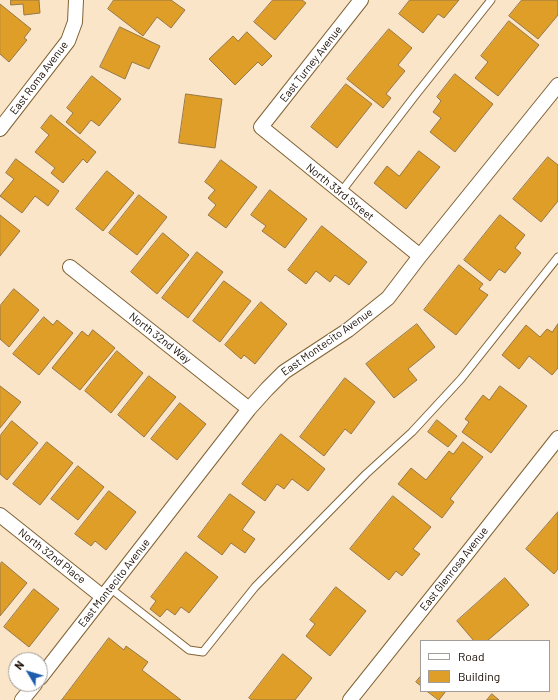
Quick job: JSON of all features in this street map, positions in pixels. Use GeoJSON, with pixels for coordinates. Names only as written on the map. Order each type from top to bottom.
{"type":"FeatureCollection","features":[{"type":"Feature","properties":{"kind":"street","name":"East Roma Avenue"},"geometry":{"type":"LineString","coordinates":[[0,129],[68,41],[75,22],[76,0]]}},
{"type":"Feature","properties":{"kind":"street","name":"East Turney Avenue"},"geometry":{"type":"LineString","coordinates":[[261,127],[356,2]]}},
{"type":"Feature","properties":{"kind":"street","name":"East Montecito Avenue"},"geometry":{"type":"LineString","coordinates":[[48,668],[249,409],[284,372],[348,330],[388,298],[558,85]]}},
{"type":"Feature","properties":{"kind":"street","name":"North 33rd Street"},"geometry":{"type":"LineString","coordinates":[[261,127],[420,256]]}},
{"type":"Feature","properties":{"kind":"street","name":"North 32nd Way"},"geometry":{"type":"LineString","coordinates":[[70,267],[249,409]]}},
{"type":"Feature","properties":{"kind":"street","name":"East Glenrosa Avenue"},"geometry":{"type":"LineString","coordinates":[[350,700],[558,438]]}},
{"type":"Feature","properties":{"kind":"street","name":"North 32nd Place"},"geometry":{"type":"LineString","coordinates":[[0,515],[107,593]]}},
{"type":"Feature","properties":{"kind":"street"},"geometry":{"type":"LineString","coordinates":[[22,700],[28,692]]}},
{"type":"Feature","properties":{"kind":"lane"},"geometry":{"type":"LineString","coordinates":[[341,192],[491,0]]}},
{"type":"Feature","properties":{"kind":"lane"},"geometry":{"type":"LineString","coordinates":[[107,593],[189,650],[203,652],[255,587],[366,474],[412,432],[456,384],[558,257]]}},
{"type":"Feature","properties":{"kind":"building"},"geometry":{"type":"Polygon","coordinates":[[[11,0],[39,0],[40,13],[24,15],[23,4],[11,5],[11,0]]]}},
{"type":"Feature","properties":{"kind":"building"},"geometry":{"type":"Polygon","coordinates":[[[114,0],[171,0],[185,10],[171,28],[157,17],[143,36],[108,9],[114,0]]]}},
{"type":"Feature","properties":{"kind":"building"},"geometry":{"type":"Polygon","coordinates":[[[273,0],[302,0],[306,3],[275,40],[254,22],[273,0]]]}},
{"type":"Feature","properties":{"kind":"building"},"geometry":{"type":"Polygon","coordinates":[[[410,0],[459,0],[444,18],[438,14],[423,33],[399,14],[410,0]]]}},
{"type":"Feature","properties":{"kind":"building"},"geometry":{"type":"Polygon","coordinates":[[[522,0],[558,0],[558,15],[538,39],[509,16],[522,0]]]}},
{"type":"Feature","properties":{"kind":"building"},"geometry":{"type":"Polygon","coordinates":[[[0,4],[31,29],[24,38],[27,40],[9,62],[0,54],[0,4]]]}},
{"type":"Feature","properties":{"kind":"building"},"geometry":{"type":"Polygon","coordinates":[[[509,21],[539,45],[498,96],[475,78],[488,62],[481,56],[509,21]]]}},
{"type":"Feature","properties":{"kind":"building"},"geometry":{"type":"Polygon","coordinates":[[[120,27],[160,46],[149,69],[132,62],[125,79],[100,67],[120,27]]]}},
{"type":"Feature","properties":{"kind":"building"},"geometry":{"type":"Polygon","coordinates":[[[389,29],[412,48],[398,65],[405,71],[386,94],[391,98],[383,108],[347,79],[389,29]]]}},
{"type":"Feature","properties":{"kind":"building"},"geometry":{"type":"Polygon","coordinates":[[[247,32],[272,56],[262,66],[258,62],[235,85],[209,59],[233,36],[238,41],[247,32]]]}},
{"type":"Feature","properties":{"kind":"building"},"geometry":{"type":"Polygon","coordinates":[[[455,74],[493,104],[455,152],[430,132],[441,118],[433,112],[441,101],[437,97],[455,74]]]}},
{"type":"Feature","properties":{"kind":"building"},"geometry":{"type":"Polygon","coordinates":[[[92,76],[121,99],[99,126],[91,120],[80,134],[66,122],[73,113],[67,108],[92,76]]]}},
{"type":"Feature","properties":{"kind":"building"},"geometry":{"type":"Polygon","coordinates":[[[346,84],[372,104],[337,148],[311,127],[346,84]]]}},
{"type":"Feature","properties":{"kind":"building"},"geometry":{"type":"Polygon","coordinates":[[[186,94],[222,99],[215,148],[179,143],[186,94]]]}},
{"type":"Feature","properties":{"kind":"building"},"geometry":{"type":"Polygon","coordinates":[[[51,115],[96,152],[87,163],[83,159],[63,183],[51,173],[55,168],[35,152],[49,135],[41,128],[51,115]]]}},
{"type":"Feature","properties":{"kind":"building"},"geometry":{"type":"Polygon","coordinates":[[[419,151],[440,167],[406,209],[374,183],[387,166],[399,176],[419,151]]]}},
{"type":"Feature","properties":{"kind":"building"},"geometry":{"type":"Polygon","coordinates":[[[548,157],[558,165],[558,201],[541,222],[513,199],[548,157]]]}},
{"type":"Feature","properties":{"kind":"building"},"geometry":{"type":"Polygon","coordinates":[[[16,159],[59,191],[48,206],[35,196],[22,213],[0,196],[14,179],[6,173],[16,159]]]}},
{"type":"Feature","properties":{"kind":"building"},"geometry":{"type":"Polygon","coordinates":[[[221,160],[257,187],[226,228],[208,215],[216,205],[208,198],[215,190],[205,182],[221,160]]]}},
{"type":"Feature","properties":{"kind":"building"},"geometry":{"type":"Polygon","coordinates":[[[107,171],[134,193],[103,231],[76,209],[107,171]]]}},
{"type":"Feature","properties":{"kind":"building"},"geometry":{"type":"Polygon","coordinates":[[[270,190],[307,219],[285,248],[262,231],[266,226],[251,215],[270,190]]]}},
{"type":"Feature","properties":{"kind":"building"},"geometry":{"type":"Polygon","coordinates":[[[139,195],[167,217],[137,255],[109,233],[139,195]]]}},
{"type":"Feature","properties":{"kind":"building"},"geometry":{"type":"Polygon","coordinates":[[[0,215],[20,231],[0,256],[0,215]]]}},
{"type":"Feature","properties":{"kind":"building"},"geometry":{"type":"Polygon","coordinates":[[[500,215],[525,235],[515,248],[521,253],[505,273],[499,269],[490,281],[464,260],[500,215]]]}},
{"type":"Feature","properties":{"kind":"building"},"geometry":{"type":"Polygon","coordinates":[[[322,226],[367,262],[349,285],[335,275],[330,282],[316,271],[306,284],[288,270],[322,226]]]}},
{"type":"Feature","properties":{"kind":"building"},"geometry":{"type":"Polygon","coordinates":[[[163,233],[189,255],[157,294],[131,272],[163,233]]]}},
{"type":"Feature","properties":{"kind":"building"},"geometry":{"type":"Polygon","coordinates":[[[197,252],[223,272],[188,318],[162,298],[197,252]]]}},
{"type":"Feature","properties":{"kind":"building"},"geometry":{"type":"Polygon","coordinates":[[[459,265],[483,284],[479,289],[488,295],[456,335],[424,310],[459,265]]]}},
{"type":"Feature","properties":{"kind":"building"},"geometry":{"type":"Polygon","coordinates":[[[224,281],[251,301],[220,342],[193,321],[224,281]]]}},
{"type":"Feature","properties":{"kind":"building"},"geometry":{"type":"Polygon","coordinates":[[[14,289],[39,310],[9,347],[0,339],[0,306],[14,289]]]}},
{"type":"Feature","properties":{"kind":"building"},"geometry":{"type":"Polygon","coordinates":[[[261,302],[287,324],[255,364],[244,355],[241,359],[225,345],[261,302]]]}},
{"type":"Feature","properties":{"kind":"building"},"geometry":{"type":"Polygon","coordinates":[[[44,317],[53,325],[57,320],[73,333],[39,375],[13,354],[44,317]]]}},
{"type":"Feature","properties":{"kind":"building"},"geometry":{"type":"Polygon","coordinates":[[[417,324],[435,347],[408,369],[417,380],[394,398],[366,364],[417,324]]]}},
{"type":"Feature","properties":{"kind":"building"},"geometry":{"type":"Polygon","coordinates":[[[558,324],[558,368],[552,375],[529,356],[519,369],[502,355],[526,325],[540,337],[547,329],[552,332],[558,324]]]}},
{"type":"Feature","properties":{"kind":"building"},"geometry":{"type":"Polygon","coordinates":[[[93,330],[115,348],[80,390],[52,368],[82,331],[88,336],[93,330]]]}},
{"type":"Feature","properties":{"kind":"building"},"geometry":{"type":"Polygon","coordinates":[[[117,351],[143,373],[111,413],[85,391],[117,351]]]}},
{"type":"Feature","properties":{"kind":"building"},"geometry":{"type":"Polygon","coordinates":[[[149,376],[176,397],[144,437],[118,415],[149,376]]]}},
{"type":"Feature","properties":{"kind":"building"},"geometry":{"type":"Polygon","coordinates":[[[345,378],[375,402],[351,434],[345,429],[324,456],[300,437],[345,378]]]}},
{"type":"Feature","properties":{"kind":"building"},"geometry":{"type":"Polygon","coordinates":[[[0,386],[21,402],[0,428],[0,386]]]}},
{"type":"Feature","properties":{"kind":"building"},"geometry":{"type":"Polygon","coordinates":[[[500,386],[527,406],[491,453],[462,432],[469,422],[465,419],[483,395],[489,400],[500,386]]]}},
{"type":"Feature","properties":{"kind":"building"},"geometry":{"type":"Polygon","coordinates":[[[180,403],[206,424],[177,460],[151,439],[180,403]]]}},
{"type":"Feature","properties":{"kind":"building"},"geometry":{"type":"Polygon","coordinates":[[[437,420],[457,436],[448,447],[428,432],[437,420]]]}},
{"type":"Feature","properties":{"kind":"building"},"geometry":{"type":"Polygon","coordinates":[[[12,421],[38,443],[7,480],[0,474],[0,436],[12,421]]]}},
{"type":"Feature","properties":{"kind":"building"},"geometry":{"type":"Polygon","coordinates":[[[281,434],[325,469],[308,491],[292,479],[284,489],[277,484],[265,501],[242,484],[281,434]]]}},
{"type":"Feature","properties":{"kind":"building"},"geometry":{"type":"Polygon","coordinates":[[[47,442],[73,463],[40,505],[13,484],[47,442]]]}},
{"type":"Feature","properties":{"kind":"building"},"geometry":{"type":"Polygon","coordinates":[[[463,442],[483,457],[450,499],[454,502],[442,518],[398,484],[411,468],[426,480],[449,451],[453,454],[463,442]]]}},
{"type":"Feature","properties":{"kind":"building"},"geometry":{"type":"Polygon","coordinates":[[[78,466],[104,487],[78,520],[51,499],[78,466]]]}},
{"type":"Feature","properties":{"kind":"building"},"geometry":{"type":"Polygon","coordinates":[[[109,491],[136,512],[106,550],[95,541],[91,546],[75,534],[109,491]]]}},
{"type":"Feature","properties":{"kind":"building"},"geometry":{"type":"Polygon","coordinates":[[[230,494],[255,512],[242,530],[255,539],[245,553],[231,543],[222,555],[198,537],[230,494]]]}},
{"type":"Feature","properties":{"kind":"building"},"geometry":{"type":"Polygon","coordinates":[[[393,496],[431,527],[413,549],[420,554],[402,576],[396,571],[389,580],[350,549],[393,496]]]}},
{"type":"Feature","properties":{"kind":"building"},"geometry":{"type":"Polygon","coordinates":[[[558,512],[558,569],[554,574],[526,549],[558,512]]]}},
{"type":"Feature","properties":{"kind":"building"},"geometry":{"type":"Polygon","coordinates":[[[186,552],[218,577],[189,613],[181,607],[175,615],[167,609],[160,617],[150,609],[156,601],[151,597],[186,552]]]}},
{"type":"Feature","properties":{"kind":"building"},"geometry":{"type":"Polygon","coordinates":[[[2,562],[27,583],[0,616],[0,564],[2,562]]]}},
{"type":"Feature","properties":{"kind":"building"},"geometry":{"type":"Polygon","coordinates":[[[505,578],[529,605],[488,640],[473,640],[457,621],[505,578]]]}},
{"type":"Feature","properties":{"kind":"building"},"geometry":{"type":"Polygon","coordinates":[[[336,587],[366,611],[330,656],[306,636],[315,624],[310,620],[336,587]]]}},
{"type":"Feature","properties":{"kind":"building"},"geometry":{"type":"Polygon","coordinates":[[[34,589],[59,609],[29,647],[4,627],[34,589]]]}},
{"type":"Feature","properties":{"kind":"building"},"geometry":{"type":"Polygon","coordinates":[[[109,638],[124,650],[126,646],[148,662],[142,670],[181,700],[62,700],[109,638]]]}},
{"type":"Feature","properties":{"kind":"building"},"geometry":{"type":"Polygon","coordinates":[[[283,654],[312,678],[295,700],[252,700],[249,698],[283,654]]]}},
{"type":"Feature","properties":{"kind":"building"},"geometry":{"type":"Polygon","coordinates":[[[420,677],[420,685],[416,682],[420,677]]]}},
{"type":"Feature","properties":{"kind":"building"},"geometry":{"type":"Polygon","coordinates":[[[428,692],[445,692],[439,700],[428,692]]]}},
{"type":"Feature","properties":{"kind":"building"},"geometry":{"type":"Polygon","coordinates":[[[492,694],[499,700],[487,700],[492,694]]]}}]}
